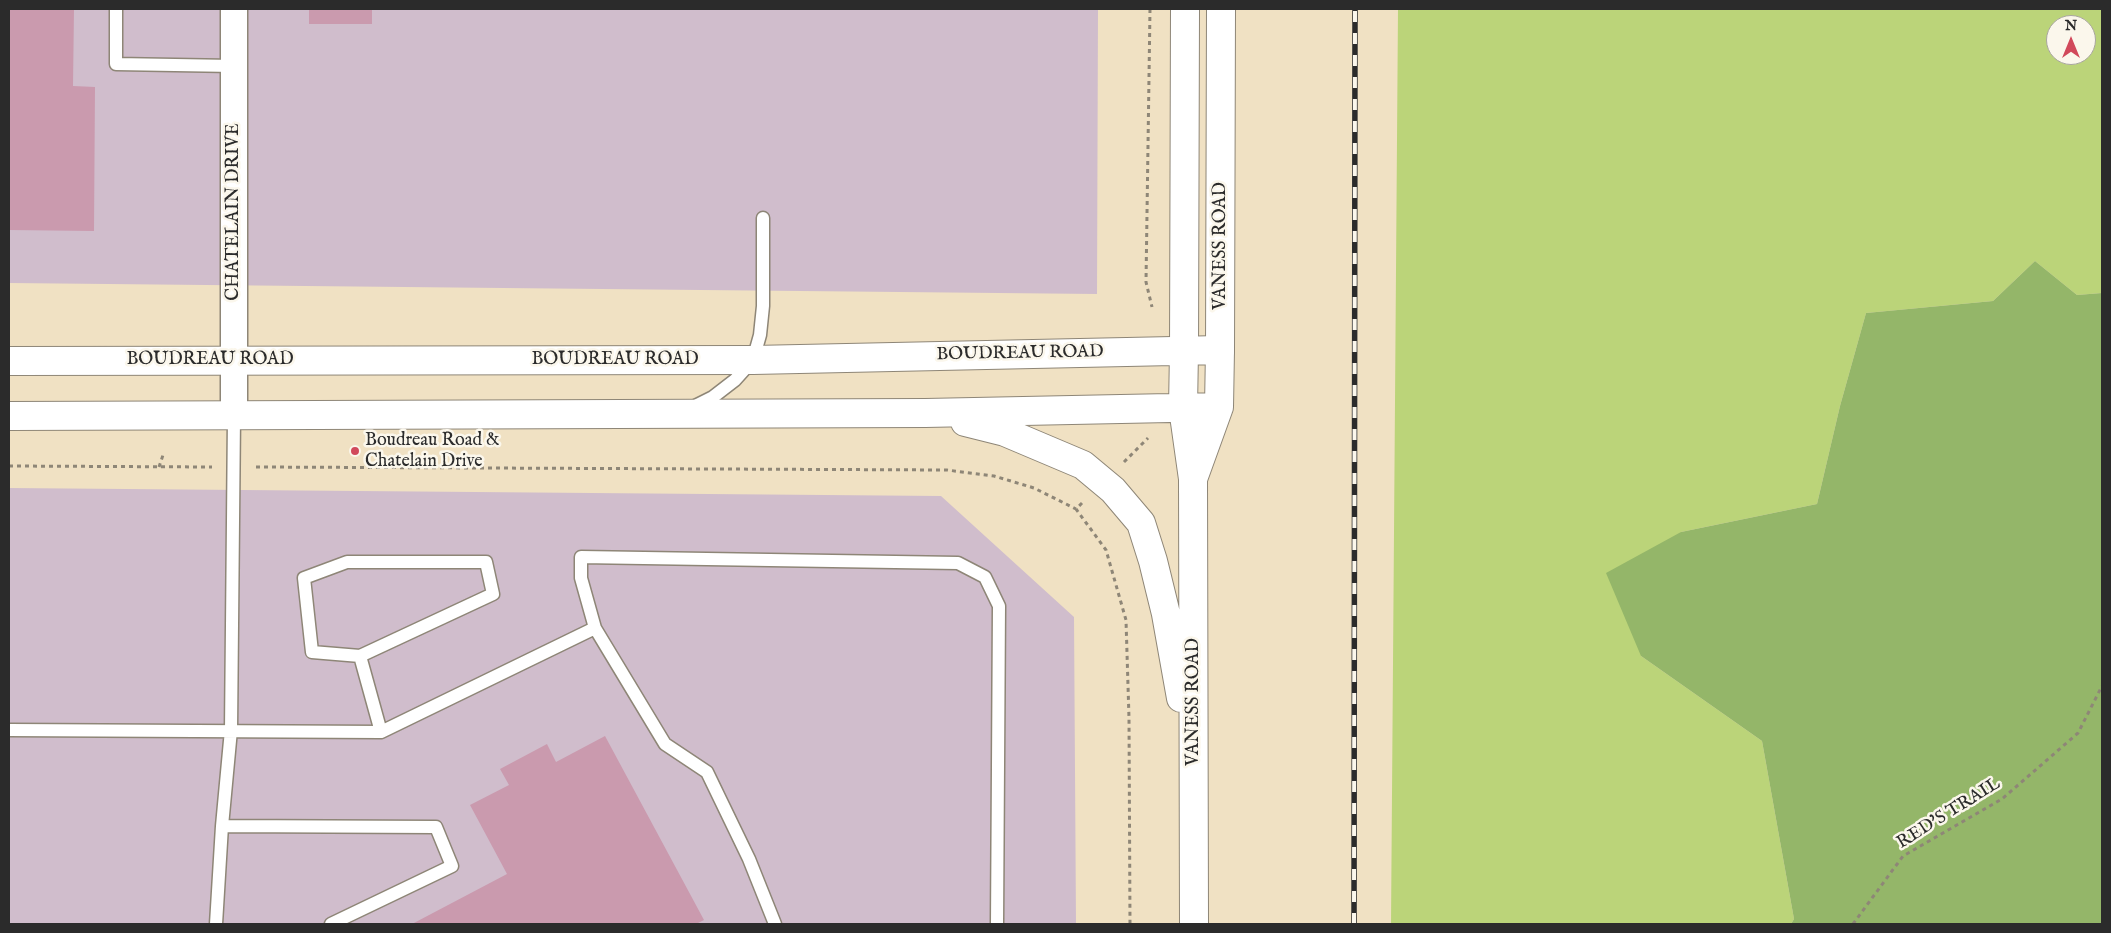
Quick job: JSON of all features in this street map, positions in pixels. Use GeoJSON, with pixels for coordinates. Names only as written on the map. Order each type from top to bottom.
{"type":"FeatureCollection","features":[{"type":"Feature","properties":{"kind":"main road","name":"VANESS ROAD"},"geometry":{"type":"LineString","coordinates":[[1185,9],[1183,408],[1193,479],[1194,924]]}},
{"type":"Feature","properties":{"kind":"main road","name":"VANESS ROAD"},"geometry":{"type":"LineString","coordinates":[[1193,479],[1219,407],[1221,9]]}},
{"type":"Feature","properties":{"kind":"main road","name":"BOUDREAU ROAD"},"geometry":{"type":"LineString","coordinates":[[9,361],[753,360],[1220,350]]}},
{"type":"Feature","properties":{"kind":"main road"},"geometry":{"type":"LineString","coordinates":[[9,416],[925,413],[1219,407]]}},
{"type":"Feature","properties":{"kind":"main road"},"geometry":{"type":"LineString","coordinates":[[925,413],[1005,432],[1083,465],[1113,490],[1141,523],[1153,561],[1166,614],[1194,771]]}},
{"type":"Feature","properties":{"kind":"street","name":"CHATELAIN DRIVE"},"geometry":{"type":"LineString","coordinates":[[234,9],[234,416]]}},
{"type":"Feature","properties":{"kind":"lane"},"geometry":{"type":"LineString","coordinates":[[116,9],[116,64],[234,66]]}},
{"type":"Feature","properties":{"kind":"lane"},"geometry":{"type":"LineString","coordinates":[[682,413],[713,396],[735,380],[753,360],[760,335],[763,306],[763,218]]}},
{"type":"Feature","properties":{"kind":"lane"},"geometry":{"type":"LineString","coordinates":[[216,924],[230,730],[234,416]]}},
{"type":"Feature","properties":{"kind":"lane"},"geometry":{"type":"LineString","coordinates":[[775,924],[749,859],[707,772],[665,744],[595,628],[581,578],[581,558],[958,563],[985,577],[999,606],[997,924]]}},
{"type":"Feature","properties":{"kind":"lane"},"geometry":{"type":"LineString","coordinates":[[347,562],[486,562],[493,594],[360,656],[312,652],[304,578],[347,562]]}},
{"type":"Feature","properties":{"kind":"lane"},"geometry":{"type":"LineString","coordinates":[[9,730],[381,732],[595,628]]}},
{"type":"Feature","properties":{"kind":"lane"},"geometry":{"type":"LineString","coordinates":[[360,656],[381,732]]}},
{"type":"Feature","properties":{"kind":"lane"},"geometry":{"type":"LineString","coordinates":[[222,826],[436,827],[452,866],[331,924]]}},
{"type":"Feature","properties":{"kind":"path"},"geometry":{"type":"LineString","coordinates":[[158,467],[164,452]]}},
{"type":"Feature","properties":{"kind":"path"},"geometry":{"type":"LineString","coordinates":[[9,466],[189,467]]}},
{"type":"Feature","properties":{"kind":"path"},"geometry":{"type":"LineString","coordinates":[[270,467],[947,470],[994,476],[1034,488],[1076,509]]}},
{"type":"Feature","properties":{"kind":"path","name":"RED'S TRAIL"},"geometry":{"type":"LineString","coordinates":[[1852,924],[1903,856],[2002,799],[2078,732],[2102,686]]}},
{"type":"Feature","properties":{"kind":"shaded area"},"geometry":{"type":"Polygon","coordinates":[[[9,9],[1098,9],[1097,294],[9,283],[9,9]]]}},
{"type":"Feature","properties":{"kind":"shaded area"},"geometry":{"type":"Polygon","coordinates":[[[9,488],[941,496],[1074,617],[1076,924],[9,924],[9,488]]]}},
{"type":"Feature","properties":{"kind":"green space"},"geometry":{"type":"Polygon","coordinates":[[[1398,9],[2102,9],[2102,293],[2077,295],[2035,261],[1993,301],[1866,313],[1840,406],[1817,504],[1681,532],[1641,656],[1762,741],[1794,919],[1791,924],[1391,924],[1398,9]]]}},
{"type":"Feature","properties":{"kind":"green space"},"geometry":{"type":"Polygon","coordinates":[[[2035,261],[2077,295],[2102,293],[2102,924],[1791,924],[1794,919],[1762,741],[1641,656],[1606,573],[1681,532],[1817,504],[1840,406],[1866,313],[1993,301],[2035,261]]]}},
{"type":"Feature","properties":{"kind":"building"},"geometry":{"type":"Polygon","coordinates":[[[9,9],[74,9],[73,86],[95,87],[94,231],[9,230],[9,9]]]}},
{"type":"Feature","properties":{"kind":"building"},"geometry":{"type":"Polygon","coordinates":[[[309,9],[372,9],[372,24],[309,24],[309,9]]]}},
{"type":"Feature","properties":{"kind":"building"},"geometry":{"type":"Polygon","coordinates":[[[605,736],[704,920],[696,924],[412,924],[507,874],[470,805],[509,785],[500,769],[547,744],[556,762],[605,736]]]}},
{"type":"Feature","properties":{"kind":"railway"},"geometry":{"type":"LineString","coordinates":[[1354,924],[1355,9]]}},
{"type":"Feature","properties":{"kind":"place","name":"Boudreau Road & Chatelain Drive"},"geometry":{"type":"Point","coordinates":[355,451]}}]}
